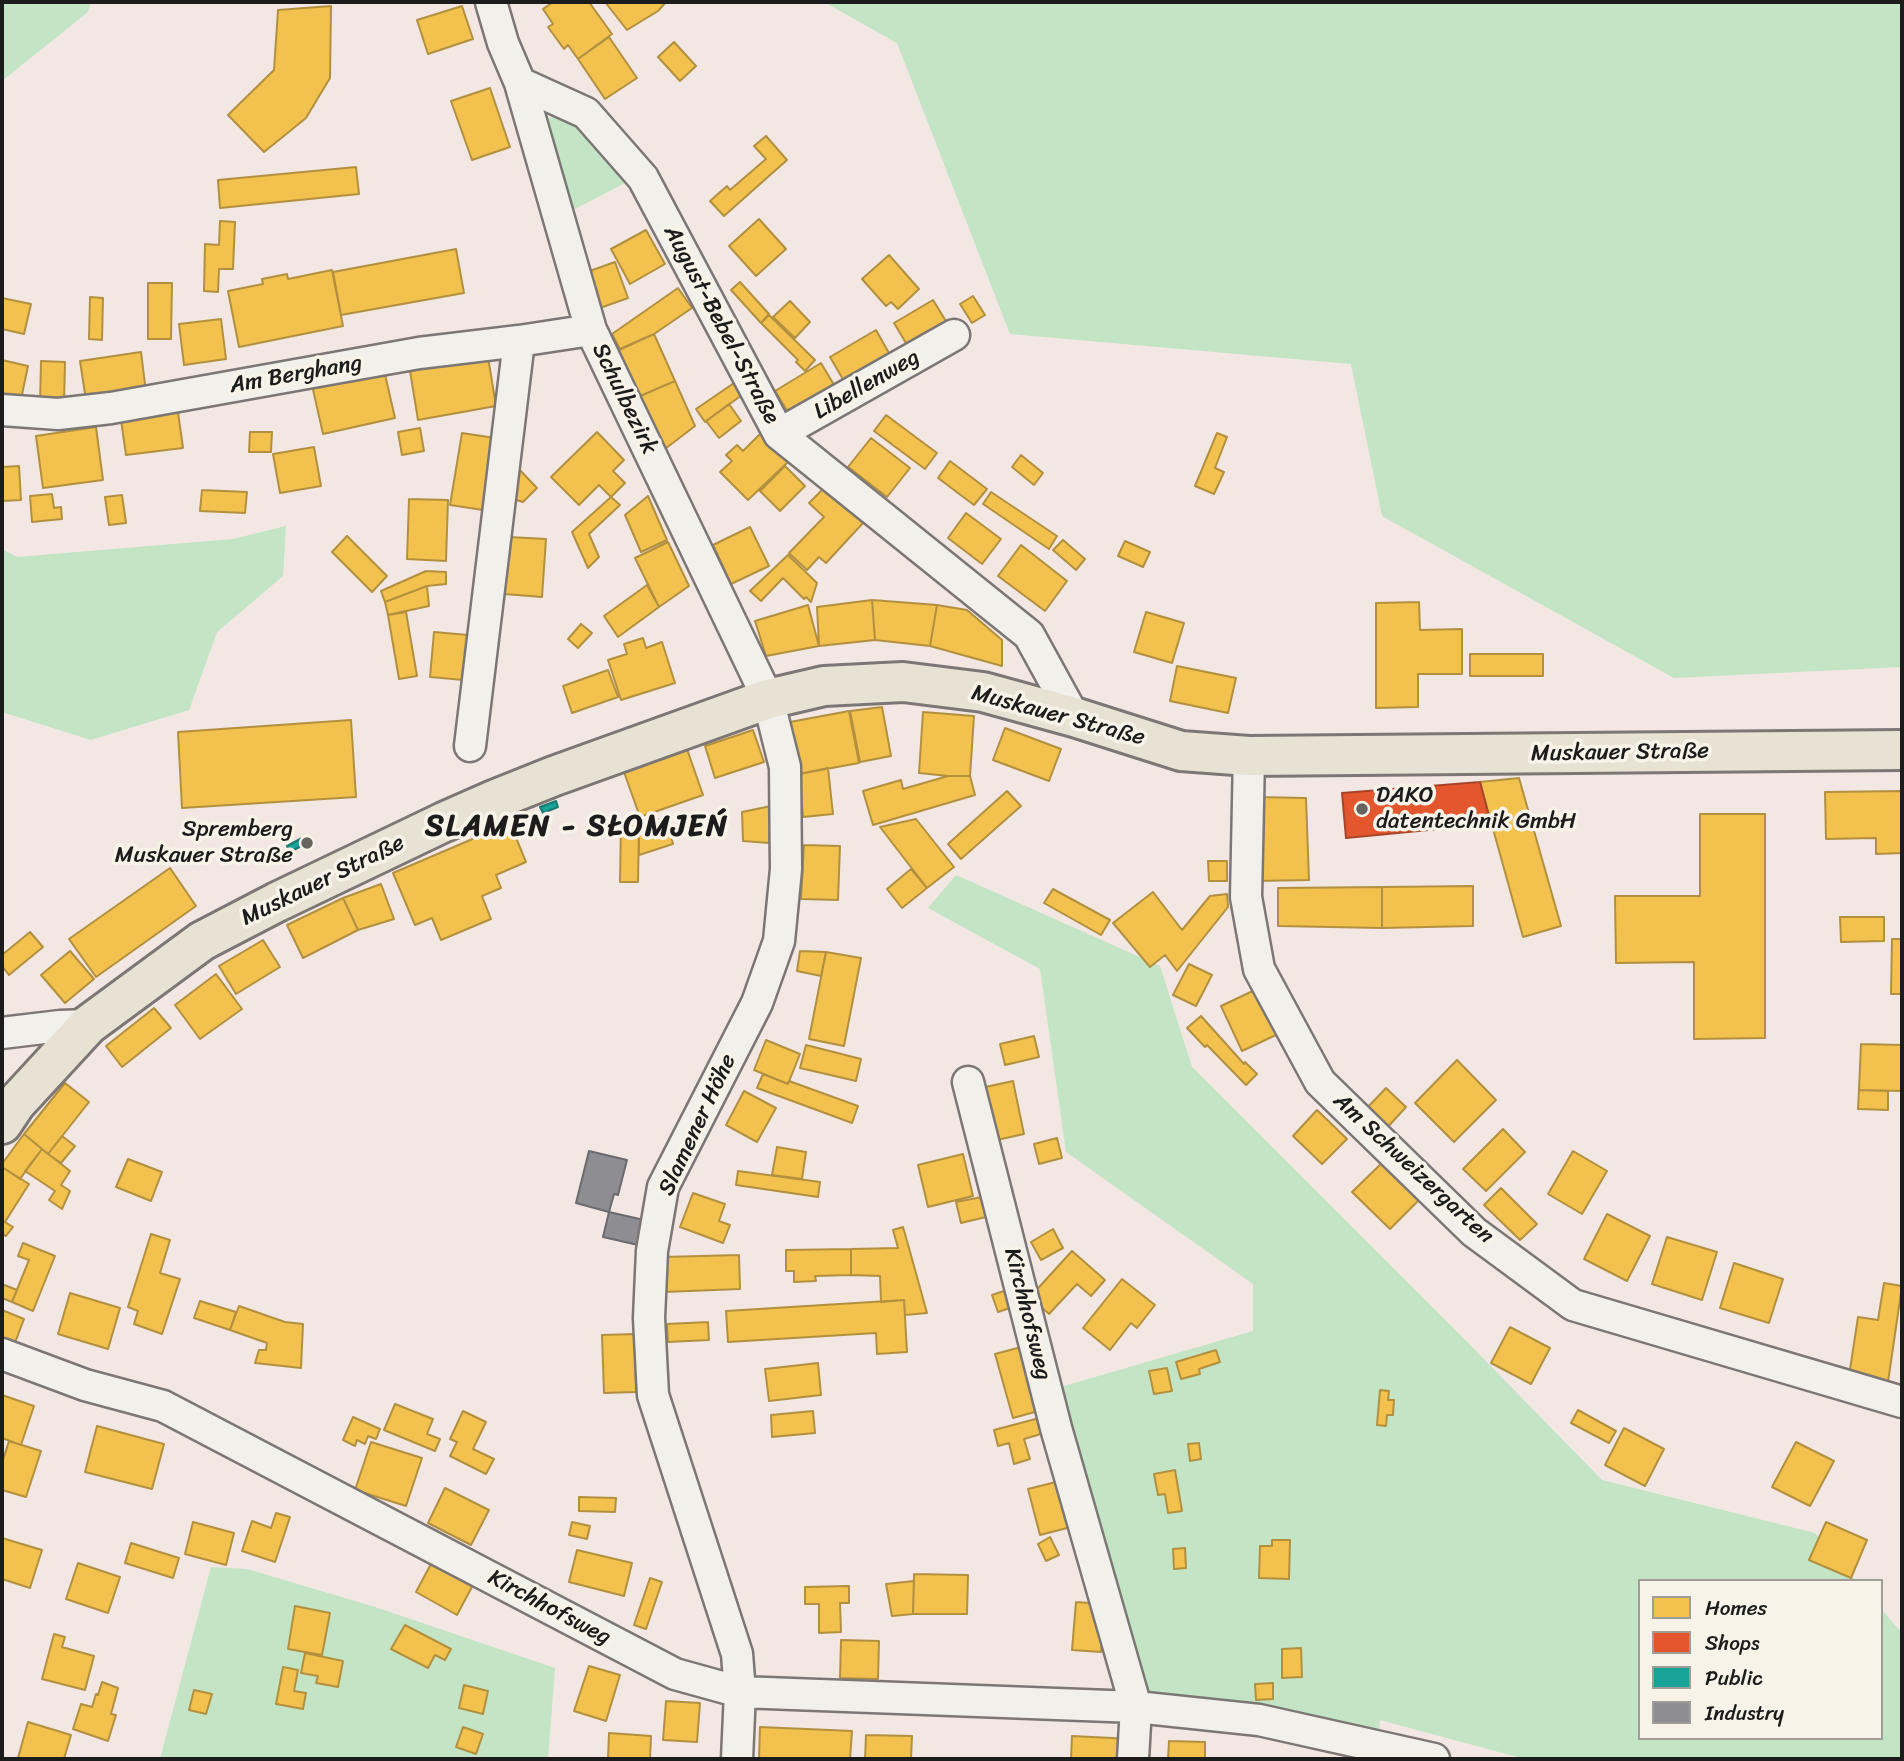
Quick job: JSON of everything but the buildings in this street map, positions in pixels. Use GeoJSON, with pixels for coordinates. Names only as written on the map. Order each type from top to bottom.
{"type":"FeatureCollection","features":[{"type":"Feature","properties":{"kind":"main road","name":"Muskauer Straße"},"geometry":{"type":"LineString","coordinates":[[2,1124],[16,1103],[88,1026],[202,941],[444,822],[554,776],[768,699],[824,686],[903,682],[983,692],[1181,751],[1249,756],[1902,750]]}},
{"type":"Feature","properties":{"kind":"street"},"geometry":{"type":"LineString","coordinates":[[491,2],[503,43],[520,83]]}},
{"type":"Feature","properties":{"kind":"street","name":"Schulbezirk"},"geometry":{"type":"LineString","coordinates":[[520,83],[591,330],[768,699]]}},
{"type":"Feature","properties":{"kind":"street","name":"August-Bebel-Straße"},"geometry":{"type":"LineString","coordinates":[[520,83],[586,113],[643,178],[779,434],[1029,635],[1074,717]]}},
{"type":"Feature","properties":{"kind":"street","name":"Am Berghang"},"geometry":{"type":"LineString","coordinates":[[2,410],[58,414],[111,408],[419,352],[591,330]]}},
{"type":"Feature","properties":{"kind":"street","name":"Libellenweg"},"geometry":{"type":"LineString","coordinates":[[779,434],[954,335]]}},
{"type":"Feature","properties":{"kind":"street"},"geometry":{"type":"LineString","coordinates":[[470,746],[519,341]]}},
{"type":"Feature","properties":{"kind":"street","name":"Slamener Höhe"},"geometry":{"type":"LineString","coordinates":[[737,1759],[740,1692],[737,1654],[653,1395],[649,1318],[652,1251],[663,1187],[757,1003],[779,941],[786,869],[785,767],[768,699]]}},
{"type":"Feature","properties":{"kind":"street","name":"Am Schweizergarten"},"geometry":{"type":"LineString","coordinates":[[1249,756],[1246,897],[1259,969],[1320,1082],[1474,1232],[1573,1305],[1902,1402]]}},
{"type":"Feature","properties":{"kind":"street"},"geometry":{"type":"LineString","coordinates":[[2,1033],[60,1026],[88,1026]]}},
{"type":"Feature","properties":{"kind":"street","name":"Kirchhofsweg"},"geometry":{"type":"LineString","coordinates":[[968,1082],[1056,1429],[1136,1707],[1133,1759]]}},
{"type":"Feature","properties":{"kind":"street","name":"Kirchhofsweg"},"geometry":{"type":"LineString","coordinates":[[2,1354],[85,1385],[163,1406],[675,1674],[740,1692],[1136,1707],[1259,1720],[1434,1759]]}},
{"type":"Feature","properties":{"kind":"green space"},"geometry":{"type":"Polygon","coordinates":[[[2,2],[91,2],[88,12],[2,81],[2,2]]]}},
{"type":"Feature","properties":{"kind":"green space"},"geometry":{"type":"Polygon","coordinates":[[[824,2],[1902,2],[1902,667],[1674,678],[1382,516],[1351,364],[1010,334],[897,43],[824,2]]]}},
{"type":"Feature","properties":{"kind":"green space"},"geometry":{"type":"Polygon","coordinates":[[[567,115],[584,127],[627,182],[573,210],[540,119],[567,115]]]}},
{"type":"Feature","properties":{"kind":"green space"},"geometry":{"type":"Polygon","coordinates":[[[286,526],[283,576],[217,632],[189,710],[91,740],[2,712],[2,549],[17,557],[233,539],[286,526]]]}},
{"type":"Feature","properties":{"kind":"green space"},"geometry":{"type":"Polygon","coordinates":[[[956,875],[1160,966],[1192,1067],[1602,1480],[1815,1533],[1855,1579],[1638,1579],[1638,1740],[1883,1740],[1883,1611],[1902,1633],[1902,1759],[1525,1759],[1380,1720],[1378,1747],[1136,1707],[1047,1391],[1253,1331],[1253,1284],[1066,1152],[1040,969],[928,908],[956,875]]]}},
{"type":"Feature","properties":{"kind":"green space"},"geometry":{"type":"Polygon","coordinates":[[[211,1567],[247,1569],[375,1607],[555,1668],[548,1759],[160,1759],[211,1567]]]}},
{"type":"Feature","properties":{"kind":"place","name":"DAKO datentechnik GmbH"},"geometry":{"type":"Point","coordinates":[1362,809]}},
{"type":"Feature","properties":{"kind":"place","name":"Spremberg Muskauer Straße"},"geometry":{"type":"Point","coordinates":[307,843]}},
{"type":"Feature","properties":{"kind":"district","name":"SLAMEN - SŁOMJEŃ"},"geometry":{"type":"Point","coordinates":[577,827]}}]}
